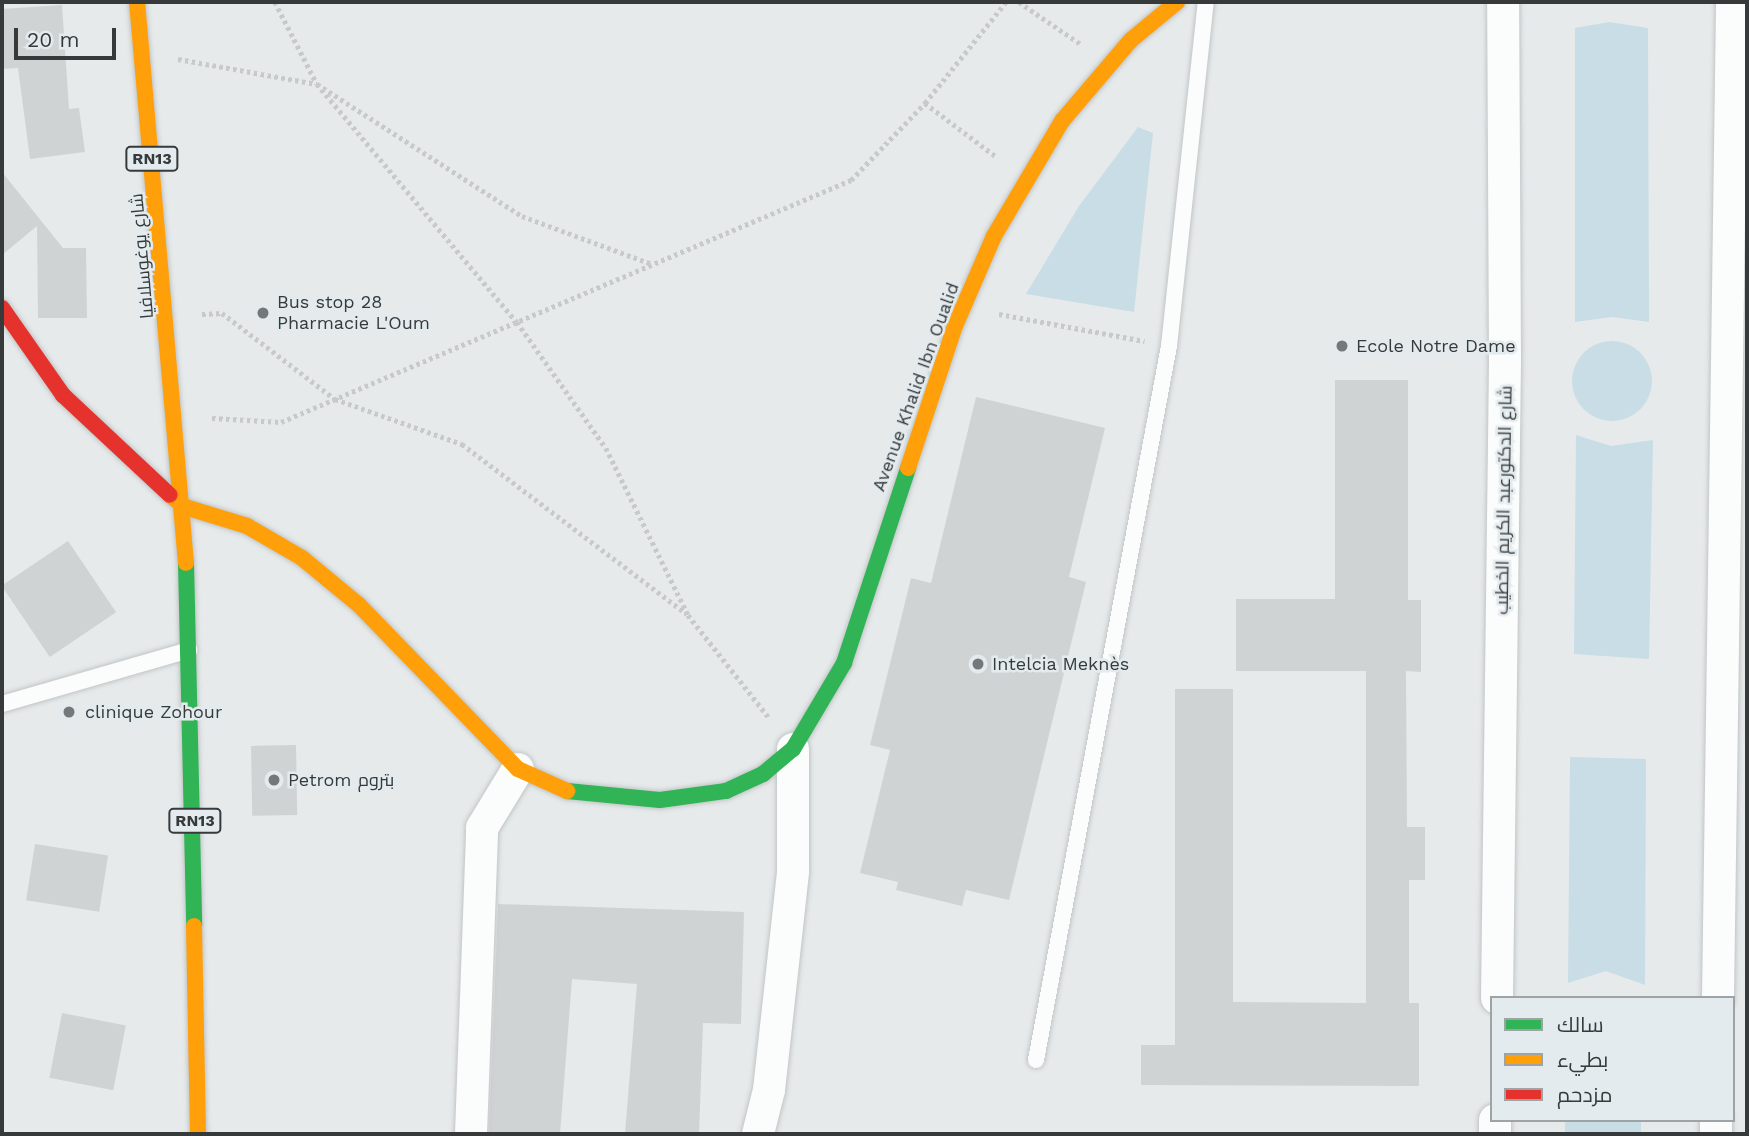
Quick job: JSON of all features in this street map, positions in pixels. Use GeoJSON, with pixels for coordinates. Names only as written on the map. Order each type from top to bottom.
{"type":"FeatureCollection","features":[{"type":"Feature","properties":{"kind":"main road","name":"شارع يوغوسلافيا"},"geometry":{"type":"LineString","coordinates":[[137,2],[185,507]]}},
{"type":"Feature","properties":{"kind":"main road","name":"Avenue Khalid Ibn Oualid"},"geometry":{"type":"LineString","coordinates":[[793,749],[844,663],[964,307],[994,236],[1062,121],[1110,64],[1177,2]]}},
{"type":"Feature","properties":{"kind":"main road"},"geometry":{"type":"LineString","coordinates":[[2,308],[70,403],[185,507],[247,526],[302,558],[359,605],[518,769],[557,789],[594,797],[660,800],[726,791],[762,774],[793,749]]}},
{"type":"Feature","properties":{"kind":"main road","name":"RN13"},"geometry":{"type":"LineString","coordinates":[[185,507],[191,650],[198,1134]]}},
{"type":"Feature","properties":{"kind":"street","name":"شارع الدكتورعبد الكريم الخطيب"},"geometry":{"type":"LineString","coordinates":[[1497,996],[1505,359],[1503,2]]}},
{"type":"Feature","properties":{"kind":"street"},"geometry":{"type":"LineString","coordinates":[[1718,996],[1735,647],[1732,2]]}},
{"type":"Feature","properties":{"kind":"street"},"geometry":{"type":"LineString","coordinates":[[758,1134],[769,1090],[793,871],[793,749]]}},
{"type":"Feature","properties":{"kind":"street"},"geometry":{"type":"LineString","coordinates":[[471,1134],[482,828],[518,769]]}},
{"type":"Feature","properties":{"kind":"lane"},"geometry":{"type":"LineString","coordinates":[[1036,1060],[1169,346],[1206,2]]}},
{"type":"Feature","properties":{"kind":"lane"},"geometry":{"type":"LineString","coordinates":[[2,704],[191,650]]}},
{"type":"Feature","properties":{"kind":"path"},"geometry":{"type":"LineString","coordinates":[[275,2],[317,84],[517,322],[606,448],[688,615],[793,749]]}},
{"type":"Feature","properties":{"kind":"path"},"geometry":{"type":"LineString","coordinates":[[176,416],[281,422],[851,180],[925,103],[1006,2]]}},
{"type":"Feature","properties":{"kind":"path"},"geometry":{"type":"LineString","coordinates":[[1019,2],[1110,64]]}},
{"type":"Feature","properties":{"kind":"path"},"geometry":{"type":"LineString","coordinates":[[142,53],[317,84],[522,216],[653,264]]}},
{"type":"Feature","properties":{"kind":"path"},"geometry":{"type":"LineString","coordinates":[[925,103],[1027,179]]}},
{"type":"Feature","properties":{"kind":"path"},"geometry":{"type":"LineString","coordinates":[[964,307],[1169,346]]}},
{"type":"Feature","properties":{"kind":"path"},"geometry":{"type":"LineString","coordinates":[[167,317],[222,313],[335,399],[462,444],[688,615]]}},
{"type":"Feature","properties":{"kind":"shaded area"},"geometry":{"type":"Polygon","coordinates":[[[1609,22],[1648,28],[1649,322],[1612,317],[1575,322],[1575,28],[1609,22]]]}},
{"type":"Feature","properties":{"kind":"shaded area"},"geometry":{"type":"Polygon","coordinates":[[[1138,127],[1153,133],[1134,312],[1026,294],[1079,206],[1138,127]]]}},
{"type":"Feature","properties":{"kind":"shaded area"},"geometry":{"type":"Polygon","coordinates":[[[1612,341],[1627,344],[1640,353],[1649,366],[1652,381],[1649,396],[1640,409],[1627,418],[1612,421],[1597,418],[1584,409],[1575,396],[1572,381],[1575,366],[1584,353],[1597,344],[1612,341]]]}},
{"type":"Feature","properties":{"kind":"shaded area"},"geometry":{"type":"Polygon","coordinates":[[[1576,435],[1611,446],[1653,440],[1649,659],[1574,654],[1576,435]]]}},
{"type":"Feature","properties":{"kind":"shaded area"},"geometry":{"type":"Polygon","coordinates":[[[1570,757],[1646,759],[1645,985],[1606,971],[1568,983],[1570,757]]]}},
{"type":"Feature","properties":{"kind":"shaded area"},"geometry":{"type":"Polygon","coordinates":[[[1565,1122],[1641,1122],[1641,1134],[1565,1134],[1565,1122]]]}},
{"type":"Feature","properties":{"kind":"building"},"geometry":{"type":"Polygon","coordinates":[[[62,5],[69,109],[79,108],[85,152],[30,159],[18,68],[2,69],[2,9],[62,5]]]}},
{"type":"Feature","properties":{"kind":"building"},"geometry":{"type":"Polygon","coordinates":[[[2,172],[63,248],[86,248],[87,318],[38,318],[37,226],[2,255],[2,172]]]}},
{"type":"Feature","properties":{"kind":"building"},"geometry":{"type":"Polygon","coordinates":[[[1335,380],[1408,380],[1408,600],[1421,600],[1421,672],[1406,671],[1407,827],[1425,827],[1425,880],[1409,880],[1409,1003],[1419,1003],[1419,1086],[1141,1085],[1141,1045],[1175,1045],[1175,689],[1233,689],[1233,1002],[1366,1003],[1366,671],[1236,671],[1236,599],[1335,599],[1335,380]]]}},
{"type":"Feature","properties":{"kind":"building","name":"Intelcia Meknès"},"geometry":{"type":"Polygon","coordinates":[[[976,397],[1105,428],[1069,577],[1086,582],[1009,900],[966,890],[962,906],[896,890],[898,882],[860,873],[890,750],[870,745],[911,578],[931,583],[976,397]]]}},
{"type":"Feature","properties":{"kind":"building"},"geometry":{"type":"Polygon","coordinates":[[[68,541],[116,612],[50,657],[2,586],[68,541]]]}},
{"type":"Feature","properties":{"kind":"building","name":"Petrom بتروم"},"geometry":{"type":"Polygon","coordinates":[[[296,745],[297,815],[252,816],[251,746],[296,745]]]}},
{"type":"Feature","properties":{"kind":"building"},"geometry":{"type":"Polygon","coordinates":[[[35,844],[108,856],[99,912],[26,900],[35,844]]]}},
{"type":"Feature","properties":{"kind":"building"},"geometry":{"type":"Polygon","coordinates":[[[498,904],[744,912],[741,1024],[703,1023],[699,1134],[625,1134],[637,984],[572,979],[560,1134],[489,1134],[498,904]]]}},
{"type":"Feature","properties":{"kind":"building"},"geometry":{"type":"Polygon","coordinates":[[[62,1013],[126,1025],[113,1090],[49,1078],[62,1013]]]}},
{"type":"Feature","properties":{"kind":"traffic: fast"},"geometry":{"type":"LineString","coordinates":[[567,791],[660,800],[726,791],[763,774],[793,749],[844,663],[908,468]]}},
{"type":"Feature","properties":{"kind":"traffic: fast"},"geometry":{"type":"LineString","coordinates":[[186,563],[194,926]]}},
{"type":"Feature","properties":{"kind":"traffic: slow"},"geometry":{"type":"LineString","coordinates":[[137,2],[186,563]]}},
{"type":"Feature","properties":{"kind":"traffic: slow"},"geometry":{"type":"LineString","coordinates":[[908,468],[955,326],[994,236],[1062,121],[1131,40],[1177,2]]}},
{"type":"Feature","properties":{"kind":"traffic: slow"},"geometry":{"type":"LineString","coordinates":[[170,495],[185,507],[247,526],[302,558],[359,605],[518,769],[567,791]]}},
{"type":"Feature","properties":{"kind":"traffic: slow"},"geometry":{"type":"LineString","coordinates":[[194,926],[198,1134]]}},
{"type":"Feature","properties":{"kind":"traffic: jam"},"geometry":{"type":"LineString","coordinates":[[2,308],[63,395],[170,495]]}},
{"type":"Feature","properties":{"kind":"place","name":"Bus stop 28 Pharmacie L'Oum"},"geometry":{"type":"Point","coordinates":[263,313]}},
{"type":"Feature","properties":{"kind":"place","name":"Ecole Notre Dame"},"geometry":{"type":"Point","coordinates":[1342,346]}},
{"type":"Feature","properties":{"kind":"place","name":"Intelcia Meknès"},"geometry":{"type":"Point","coordinates":[978,664]}},
{"type":"Feature","properties":{"kind":"place","name":"clinique Zohour"},"geometry":{"type":"Point","coordinates":[69,712]}},
{"type":"Feature","properties":{"kind":"place","name":"Petrom بتروم"},"geometry":{"type":"Point","coordinates":[274,780]}}]}
